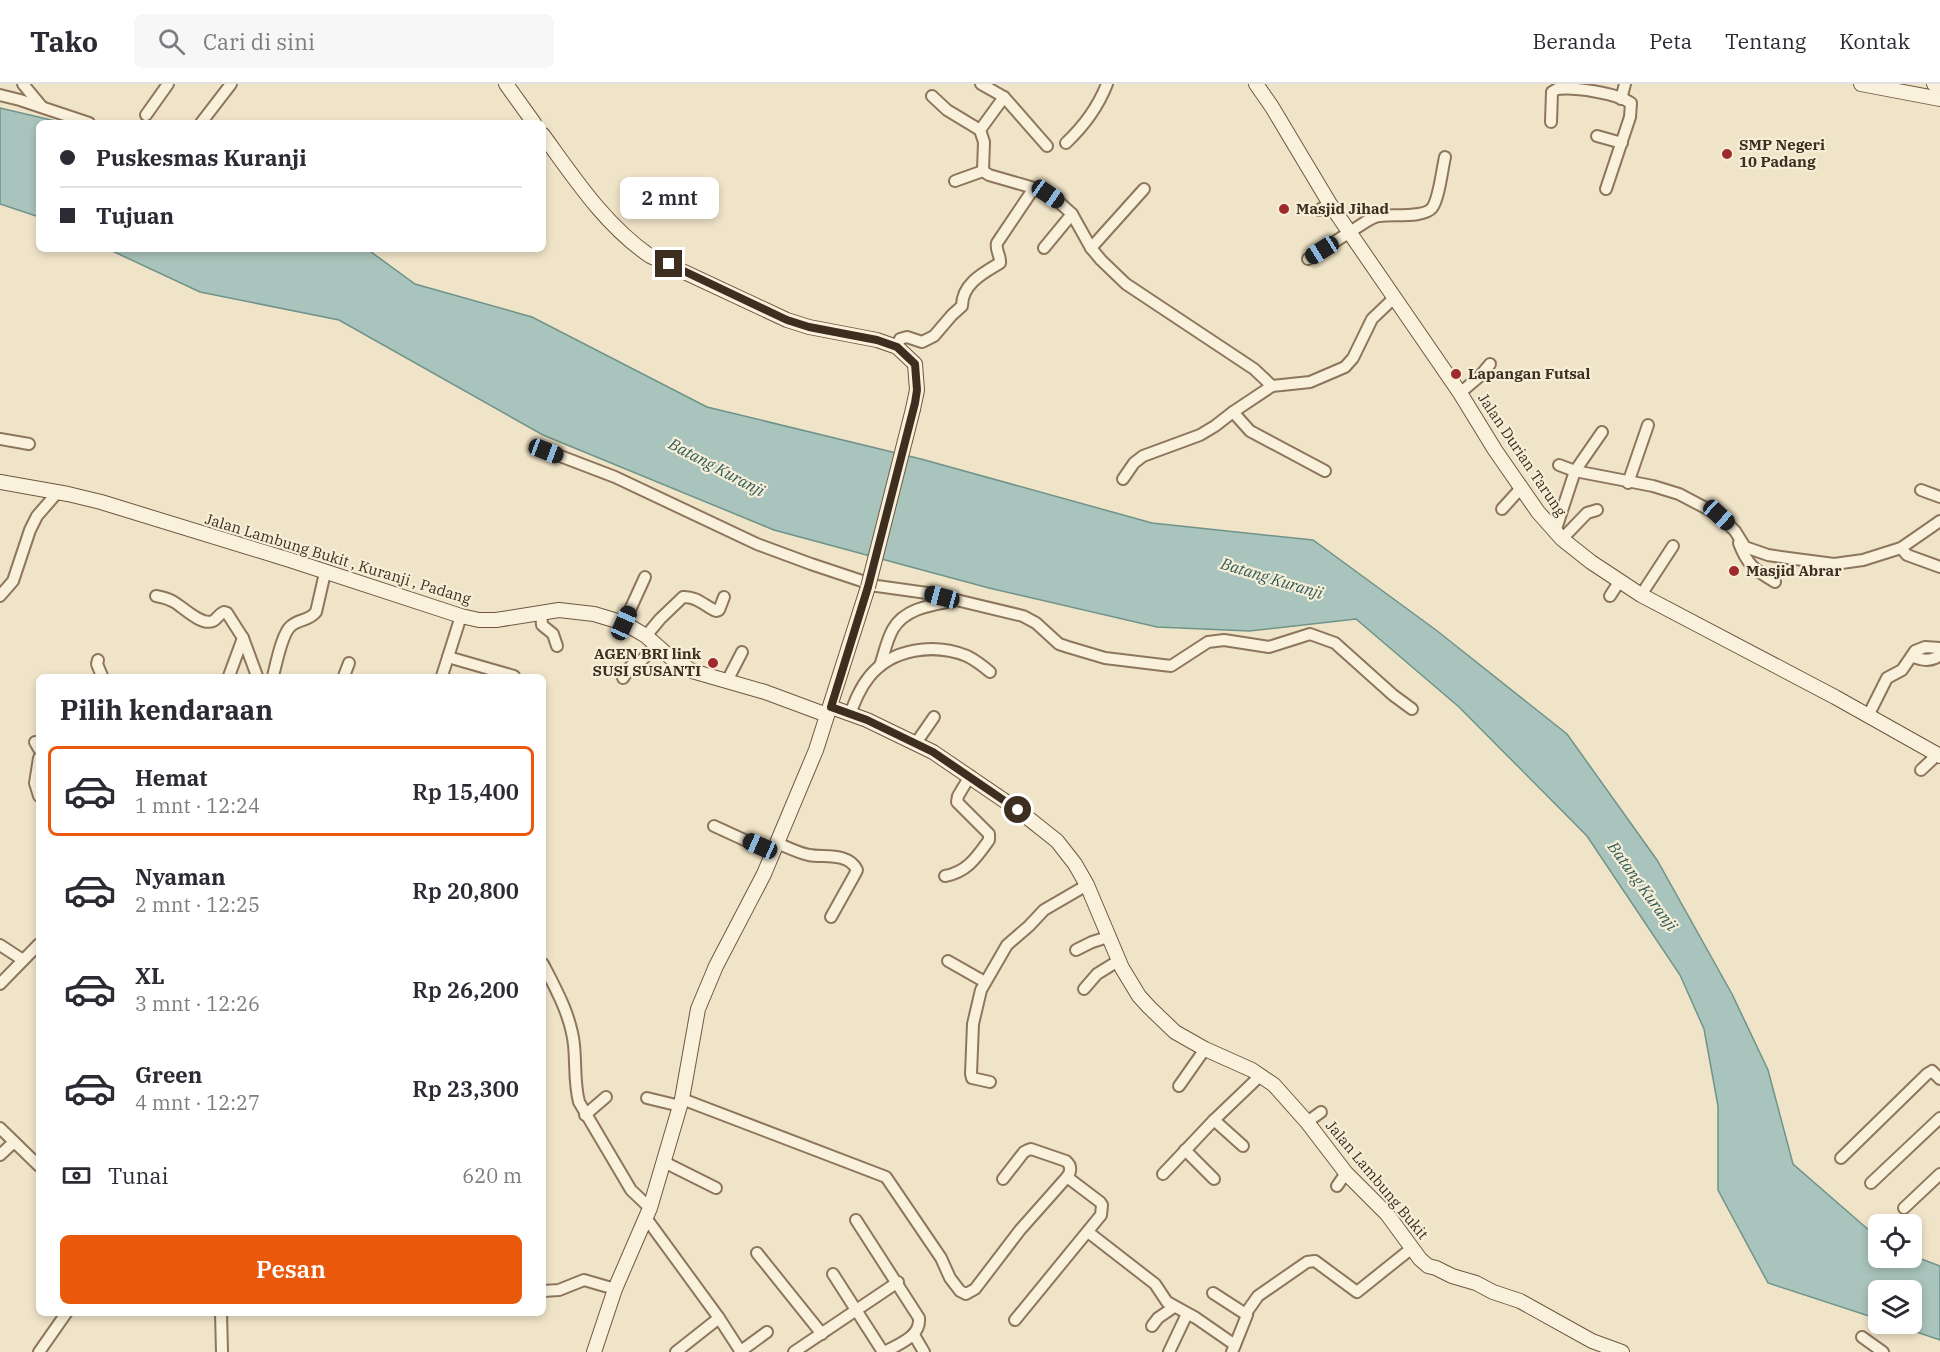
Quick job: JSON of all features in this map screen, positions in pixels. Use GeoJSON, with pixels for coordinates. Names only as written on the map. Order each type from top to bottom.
{"type":"FeatureCollection","features":[{"type":"Feature","properties":{"kind":"street"},"geometry":{"type":"LineString","coordinates":[[23,84],[43,107]]}},
{"type":"Feature","properties":{"kind":"street"},"geometry":{"type":"LineString","coordinates":[[146,115],[168,84]]}},
{"type":"Feature","properties":{"kind":"street"},"geometry":{"type":"LineString","coordinates":[[203,120],[231,84]]}},
{"type":"Feature","properties":{"kind":"street"},"geometry":{"type":"LineString","coordinates":[[506,84],[532,120]]}},
{"type":"Feature","properties":{"kind":"street"},"geometry":{"type":"LineString","coordinates":[[981,84],[1004,97],[1047,146]]}},
{"type":"Feature","properties":{"kind":"street"},"geometry":{"type":"LineString","coordinates":[[1066,143],[1080,130],[1101,100],[1107,84]]}},
{"type":"Feature","properties":{"kind":"street","name":"Jalan Durian Tarung"},"geometry":{"type":"LineString","coordinates":[[1256,84],[1272,107],[1325,207],[1351,232],[1521,488],[1558,535],[1619,582],[1641,595],[1938,755]]}},
{"type":"Feature","properties":{"kind":"street"},"geometry":{"type":"LineString","coordinates":[[1621,99],[1626,84]]}},
{"type":"Feature","properties":{"kind":"street"},"geometry":{"type":"LineString","coordinates":[[1861,84],[1940,99]]}},
{"type":"Feature","properties":{"kind":"street"},"geometry":{"type":"LineString","coordinates":[[1934,84],[1940,85]]}},
{"type":"Feature","properties":{"kind":"street"},"geometry":{"type":"LineString","coordinates":[[1551,122],[1552,92],[1557,88],[1586,90],[1630,103],[1632,110],[1606,189]]}},
{"type":"Feature","properties":{"kind":"street"},"geometry":{"type":"LineString","coordinates":[[0,95],[80,120]]}},
{"type":"Feature","properties":{"kind":"street"},"geometry":{"type":"LineString","coordinates":[[932,96],[947,110],[980,130],[984,142],[983,171]]}},
{"type":"Feature","properties":{"kind":"street"},"geometry":{"type":"LineString","coordinates":[[980,130],[1004,97]]}},
{"type":"Feature","properties":{"kind":"street"},"geometry":{"type":"LineString","coordinates":[[1597,136],[1622,143]]}},
{"type":"Feature","properties":{"kind":"street"},"geometry":{"type":"LineString","coordinates":[[546,139],[596,207],[631,242],[650,256],[787,320],[809,327],[877,340],[897,347],[915,364],[917,390],[868,587],[816,750],[775,848],[716,966],[698,1009],[681,1102],[664,1162],[648,1213],[615,1289],[594,1352]]}},
{"type":"Feature","properties":{"kind":"street"},"geometry":{"type":"LineString","coordinates":[[1308,259],[1367,220],[1377,216],[1422,214],[1429,211],[1436,198],[1445,157]]}},
{"type":"Feature","properties":{"kind":"street"},"geometry":{"type":"LineString","coordinates":[[955,181],[983,171]]}},
{"type":"Feature","properties":{"kind":"street"},"geometry":{"type":"LineString","coordinates":[[983,171],[1048,194],[1072,214],[1091,248],[1126,284],[1254,369],[1272,386]]}},
{"type":"Feature","properties":{"kind":"street"},"geometry":{"type":"LineString","coordinates":[[897,347],[900,339],[906,337],[922,342],[934,336],[962,306],[962,299],[970,284],[1000,263],[997,243],[1034,188]]}},
{"type":"Feature","properties":{"kind":"street"},"geometry":{"type":"LineString","coordinates":[[1091,248],[1144,189]]}},
{"type":"Feature","properties":{"kind":"street"},"geometry":{"type":"LineString","coordinates":[[1044,248],[1072,214]]}},
{"type":"Feature","properties":{"kind":"street"},"geometry":{"type":"LineString","coordinates":[[1123,479],[1134,463],[1143,456],[1200,435],[1272,386],[1310,382],[1346,367],[1372,319],[1394,298]]}},
{"type":"Feature","properties":{"kind":"street"},"geometry":{"type":"LineString","coordinates":[[1460,393],[1490,364]]}},
{"type":"Feature","properties":{"kind":"street"},"geometry":{"type":"LineString","coordinates":[[1233,412],[1251,431],[1325,471]]}},
{"type":"Feature","properties":{"kind":"street"},"geometry":{"type":"LineString","coordinates":[[1628,483],[1648,425]]}},
{"type":"Feature","properties":{"kind":"street"},"geometry":{"type":"LineString","coordinates":[[1558,535],[1575,471],[1602,432]]}},
{"type":"Feature","properties":{"kind":"street"},"geometry":{"type":"LineString","coordinates":[[0,439],[29,444]]}},
{"type":"Feature","properties":{"kind":"street"},"geometry":{"type":"LineString","coordinates":[[546,451],[615,477],[732,534],[810,564],[878,586],[908,589],[1023,616],[1048,632],[1059,644],[1105,658],[1171,666],[1208,642],[1224,639],[1269,647],[1310,634],[1335,643],[1412,709]]}},
{"type":"Feature","properties":{"kind":"street"},"geometry":{"type":"LineString","coordinates":[[1559,465],[1575,471],[1653,486],[1679,494],[1719,515],[1735,531],[1745,547],[1788,558],[1834,564],[1863,560],[1901,548],[1940,521]]}},
{"type":"Feature","properties":{"kind":"street","name":"Jalan Lambung Bukit , Kuranji , Padang"},"geometry":{"type":"LineString","coordinates":[[0,482],[101,502],[461,616],[479,620],[496,620],[541,612],[576,610],[624,623],[680,664],[705,675],[829,711]]}},
{"type":"Feature","properties":{"kind":"street"},"geometry":{"type":"LineString","coordinates":[[1502,510],[1521,488]]}},
{"type":"Feature","properties":{"kind":"street"},"geometry":{"type":"LineString","coordinates":[[1921,490],[1940,496]]}},
{"type":"Feature","properties":{"kind":"street"},"geometry":{"type":"LineString","coordinates":[[0,596],[13,581],[30,531],[38,516],[57,493]]}},
{"type":"Feature","properties":{"kind":"street"},"geometry":{"type":"LineString","coordinates":[[1558,535],[1587,513],[1597,510]]}},
{"type":"Feature","properties":{"kind":"street"},"geometry":{"type":"LineString","coordinates":[[1735,531],[1747,562],[1775,582]]}},
{"type":"Feature","properties":{"kind":"street"},"geometry":{"type":"LineString","coordinates":[[1641,595],[1672,546]]}},
{"type":"Feature","properties":{"kind":"street"},"geometry":{"type":"LineString","coordinates":[[1901,548],[1907,555],[1940,567]]}},
{"type":"Feature","properties":{"kind":"street"},"geometry":{"type":"LineString","coordinates":[[274,674],[286,630],[294,623],[313,616],[316,612],[326,573]]}},
{"type":"Feature","properties":{"kind":"street"},"geometry":{"type":"LineString","coordinates":[[624,623],[645,577]]}},
{"type":"Feature","properties":{"kind":"street"},"geometry":{"type":"LineString","coordinates":[[1610,597],[1619,582]]}},
{"type":"Feature","properties":{"kind":"street"},"geometry":{"type":"LineString","coordinates":[[156,596],[175,603],[191,615],[208,621],[214,620],[220,613],[227,613],[243,638],[256,674]]}},
{"type":"Feature","properties":{"kind":"street"},"geometry":{"type":"LineString","coordinates":[[623,678],[631,666],[641,661],[660,619],[683,597],[694,599],[716,611],[719,610],[724,597]]}},
{"type":"Feature","properties":{"kind":"street"},"geometry":{"type":"LineString","coordinates":[[880,666],[892,630],[902,618],[925,606],[958,601]]}},
{"type":"Feature","properties":{"kind":"street"},"geometry":{"type":"LineString","coordinates":[[541,612],[542,625],[554,634],[557,646]]}},
{"type":"Feature","properties":{"kind":"street"},"geometry":{"type":"LineString","coordinates":[[443,674],[461,616]]}},
{"type":"Feature","properties":{"kind":"street"},"geometry":{"type":"LineString","coordinates":[[230,674],[243,638]]}},
{"type":"Feature","properties":{"kind":"street"},"geometry":{"type":"LineString","coordinates":[[1868,716],[1887,678],[1902,670],[1915,651],[1925,647],[1940,648]]}},
{"type":"Feature","properties":{"kind":"street"},"geometry":{"type":"LineString","coordinates":[[850,714],[870,676],[898,654],[918,650],[941,651],[968,657],[990,672]]}},
{"type":"Feature","properties":{"kind":"street"},"geometry":{"type":"LineString","coordinates":[[727,681],[742,652]]}},
{"type":"Feature","properties":{"kind":"street"},"geometry":{"type":"LineString","coordinates":[[1912,656],[1926,661],[1940,655]]}},
{"type":"Feature","properties":{"kind":"street"},"geometry":{"type":"LineString","coordinates":[[448,657],[507,674]]}},
{"type":"Feature","properties":{"kind":"street"},"geometry":{"type":"LineString","coordinates":[[98,660],[101,674]]}},
{"type":"Feature","properties":{"kind":"street"},"geometry":{"type":"LineString","coordinates":[[345,674],[349,663]]}},
{"type":"Feature","properties":{"kind":"street","name":"Jalan Lambung Bukit"},"geometry":{"type":"LineString","coordinates":[[829,711],[850,714],[867,720],[916,743],[970,776],[1057,841],[1075,864],[1087,885],[1118,961],[1139,996],[1175,1032],[1261,1075],[1274,1085],[1307,1122],[1346,1173],[1387,1214],[1420,1259],[1428,1266],[1452,1276],[1476,1282],[1493,1292],[1520,1301],[1592,1341],[1622,1352]]}},
{"type":"Feature","properties":{"kind":"street"},"geometry":{"type":"LineString","coordinates":[[916,743],[934,717]]}},
{"type":"Feature","properties":{"kind":"street"},"geometry":{"type":"LineString","coordinates":[[1921,770],[1938,755]]}},
{"type":"Feature","properties":{"kind":"street"},"geometry":{"type":"LineString","coordinates":[[945,876],[956,874],[964,869],[989,840],[989,834],[957,802],[970,776]]}},
{"type":"Feature","properties":{"kind":"street"},"geometry":{"type":"LineString","coordinates":[[714,826],[775,848],[807,855],[839,857],[855,866],[855,874],[831,917]]}},
{"type":"Feature","properties":{"kind":"street"},"geometry":{"type":"LineString","coordinates":[[990,1082],[972,1078],[971,1074],[973,1024],[981,990],[1007,945],[1044,910],[1087,885]]}},
{"type":"Feature","properties":{"kind":"street"},"geometry":{"type":"LineString","coordinates":[[1076,950],[1108,937]]}},
{"type":"Feature","properties":{"kind":"street"},"geometry":{"type":"LineString","coordinates":[[0,945],[23,960]]}},
{"type":"Feature","properties":{"kind":"street"},"geometry":{"type":"LineString","coordinates":[[0,984],[36,947]]}},
{"type":"Feature","properties":{"kind":"street"},"geometry":{"type":"LineString","coordinates":[[1084,989],[1097,974],[1118,961]]}},
{"type":"Feature","properties":{"kind":"street"},"geometry":{"type":"LineString","coordinates":[[948,962],[985,982]]}},
{"type":"Feature","properties":{"kind":"street"},"geometry":{"type":"LineString","coordinates":[[546,970],[572,1031],[576,1089],[585,1115],[631,1190],[642,1202],[741,1352],[767,1332]]}},
{"type":"Feature","properties":{"kind":"street"},"geometry":{"type":"LineString","coordinates":[[1179,1086],[1205,1049]]}},
{"type":"Feature","properties":{"kind":"street"},"geometry":{"type":"LineString","coordinates":[[1841,1158],[1928,1074],[1932,1071],[1940,1079]]}},
{"type":"Feature","properties":{"kind":"street"},"geometry":{"type":"LineString","coordinates":[[1163,1174],[1261,1075]]}},
{"type":"Feature","properties":{"kind":"street"},"geometry":{"type":"LineString","coordinates":[[585,1115],[606,1097]]}},
{"type":"Feature","properties":{"kind":"street"},"geometry":{"type":"LineString","coordinates":[[647,1098],[681,1102],[886,1177],[941,1258],[950,1278],[960,1292],[966,1294],[975,1288],[1020,1230],[1067,1177],[1070,1168],[1066,1161],[1031,1149],[1024,1152],[1003,1179]]}},
{"type":"Feature","properties":{"kind":"street"},"geometry":{"type":"LineString","coordinates":[[1307,1122],[1321,1112]]}},
{"type":"Feature","properties":{"kind":"street"},"geometry":{"type":"LineString","coordinates":[[1871,1183],[1940,1118]]}},
{"type":"Feature","properties":{"kind":"street"},"geometry":{"type":"LineString","coordinates":[[1214,1120],[1243,1146]]}},
{"type":"Feature","properties":{"kind":"street"},"geometry":{"type":"LineString","coordinates":[[0,1128],[36,1163]]}},
{"type":"Feature","properties":{"kind":"street"},"geometry":{"type":"LineString","coordinates":[[0,1155],[14,1142]]}},
{"type":"Feature","properties":{"kind":"street"},"geometry":{"type":"LineString","coordinates":[[1185,1150],[1214,1179]]}},
{"type":"Feature","properties":{"kind":"street"},"geometry":{"type":"LineString","coordinates":[[664,1162],[716,1188]]}},
{"type":"Feature","properties":{"kind":"street"},"geometry":{"type":"LineString","coordinates":[[1337,1186],[1346,1173]]}},
{"type":"Feature","properties":{"kind":"street"},"geometry":{"type":"LineString","coordinates":[[1904,1208],[1940,1174]]}},
{"type":"Feature","properties":{"kind":"street"},"geometry":{"type":"LineString","coordinates":[[1015,1320],[1101,1215],[1102,1205],[1067,1177]]}},
{"type":"Feature","properties":{"kind":"street"},"geometry":{"type":"LineString","coordinates":[[833,1274],[884,1352],[914,1335],[920,1323],[919,1318],[898,1282],[856,1221]]}},
{"type":"Feature","properties":{"kind":"street"},"geometry":{"type":"LineString","coordinates":[[1088,1232],[1155,1284],[1162,1297],[1174,1307],[1233,1348],[1246,1319],[1246,1313],[1258,1296],[1307,1262],[1315,1261],[1358,1292],[1412,1248]]}},
{"type":"Feature","properties":{"kind":"street"},"geometry":{"type":"LineString","coordinates":[[757,1253],[822,1334]]}},
{"type":"Feature","properties":{"kind":"street"},"geometry":{"type":"LineString","coordinates":[[546,1291],[559,1290],[584,1280],[615,1289]]}},
{"type":"Feature","properties":{"kind":"street"},"geometry":{"type":"LineString","coordinates":[[794,1352],[898,1282]]}},
{"type":"Feature","properties":{"kind":"street"},"geometry":{"type":"LineString","coordinates":[[1213,1293],[1246,1313]]}},
{"type":"Feature","properties":{"kind":"street"},"geometry":{"type":"LineString","coordinates":[[1152,1326],[1158,1318],[1174,1307]]}},
{"type":"Feature","properties":{"kind":"street"},"geometry":{"type":"LineString","coordinates":[[1169,1352],[1187,1314]]}},
{"type":"Feature","properties":{"kind":"street"},"geometry":{"type":"LineString","coordinates":[[39,1352],[64,1316]]}},
{"type":"Feature","properties":{"kind":"street"},"geometry":{"type":"LineString","coordinates":[[220,1316],[222,1352]]}},
{"type":"Feature","properties":{"kind":"street"},"geometry":{"type":"LineString","coordinates":[[676,1352],[719,1318]]}},
{"type":"Feature","properties":{"kind":"street"},"geometry":{"type":"LineString","coordinates":[[914,1335],[924,1352]]}},
{"type":"Feature","properties":{"kind":"street"},"geometry":{"type":"LineString","coordinates":[[1862,1337],[1883,1352]]}},
{"type":"Feature","properties":{"kind":"water"},"geometry":{"type":"Polygon","coordinates":[[[0,108],[51,120],[36,120],[36,216],[0,204],[0,108]]]}},
{"type":"Feature","properties":{"kind":"water","name":"Batang Kuranji"},"geometry":{"type":"Polygon","coordinates":[[[114,252],[371,252],[415,284],[532,317],[707,407],[921,459],[1152,523],[1313,540],[1436,630],[1567,734],[1657,860],[1732,994],[1768,1070],[1793,1164],[1868,1229],[1868,1268],[1922,1268],[1922,1259],[1940,1266],[1940,1340],[1922,1334],[1922,1280],[1868,1280],[1868,1316],[1768,1283],[1718,1190],[1718,1106],[1704,1029],[1680,975],[1587,836],[1459,707],[1356,619],[1249,631],[1157,627],[989,588],[774,530],[543,435],[339,320],[200,292],[114,252]]]}},
{"type":"Feature","properties":{"kind":"place","name":"SMP Negeri 10 Padang"},"geometry":{"type":"Point","coordinates":[1727,154]}},
{"type":"Feature","properties":{"kind":"place","name":"Masjid Jihad"},"geometry":{"type":"Point","coordinates":[1284,209]}},
{"type":"Feature","properties":{"kind":"place","name":"Lapangan Futsal"},"geometry":{"type":"Point","coordinates":[1456,374]}},
{"type":"Feature","properties":{"kind":"place","name":"Masjid Abrar"},"geometry":{"type":"Point","coordinates":[1734,571]}},
{"type":"Feature","properties":{"kind":"place","name":"AGEN BRI link SUSI SUSANTI"},"geometry":{"type":"Point","coordinates":[713,663]}},
{"type":"Feature","properties":{"kind":"route"},"geometry":{"type":"LineString","coordinates":[[669,264],[787,320],[809,327],[877,340],[897,347],[915,364],[917,390],[915,403],[868,587],[831,707],[867,720],[933,752],[1018,810]]}}]}
